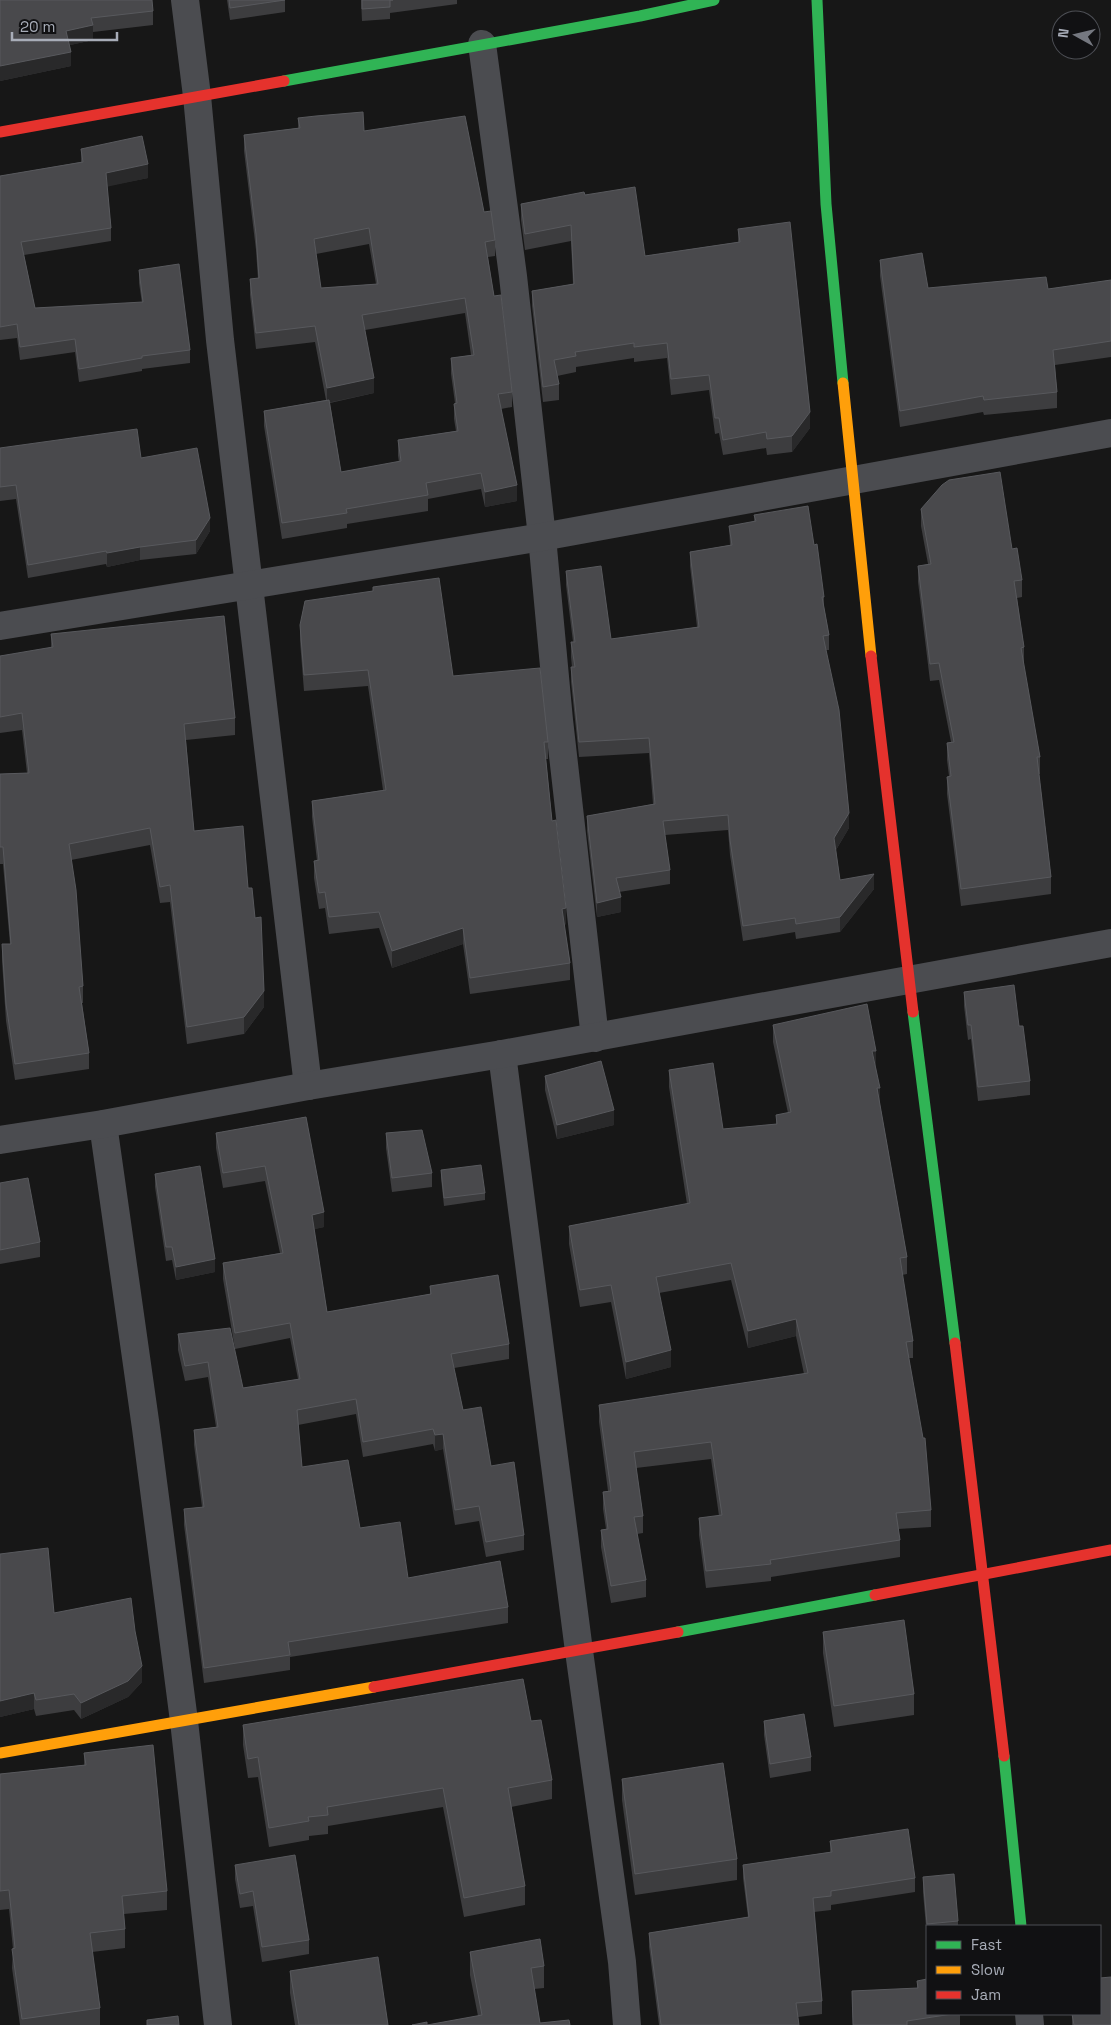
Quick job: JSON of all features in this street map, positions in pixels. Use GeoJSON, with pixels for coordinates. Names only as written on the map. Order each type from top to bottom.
{"type":"FeatureCollection","features":[{"type":"Feature","properties":{"kind":"street"},"geometry":{"type":"LineString","coordinates":[[185,0],[197,96],[220,340],[308,1086]]}},
{"type":"Feature","properties":{"kind":"street"},"geometry":{"type":"LineString","coordinates":[[0,132],[640,16],[714,0]]}},
{"type":"Feature","properties":{"kind":"street"},"geometry":{"type":"LineString","coordinates":[[817,0],[818,77],[828,223],[878,732],[985,1575],[1021,1925]]}},
{"type":"Feature","properties":{"kind":"street"},"geometry":{"type":"LineString","coordinates":[[482,44],[513,276],[542,536],[550,635],[595,1038]]}},
{"type":"Feature","properties":{"kind":"street"},"geometry":{"type":"LineString","coordinates":[[0,626],[248,583],[542,536],[1111,433]]}},
{"type":"Feature","properties":{"kind":"street"},"geometry":{"type":"LineString","coordinates":[[0,1140],[103,1124],[308,1086],[595,1038],[1111,943]]}},
{"type":"Feature","properties":{"kind":"street"},"geometry":{"type":"LineString","coordinates":[[502,1054],[579,1651],[622,1962],[627,2025]]}},
{"type":"Feature","properties":{"kind":"street"},"geometry":{"type":"LineString","coordinates":[[103,1124],[146,1428],[184,1721],[218,2025]]}},
{"type":"Feature","properties":{"kind":"street"},"geometry":{"type":"LineString","coordinates":[[0,1753],[579,1651],[1111,1550]]}},
{"type":"Feature","properties":{"kind":"building"},"geometry":{"type":"Polygon","coordinates":[[[0,0],[152,0],[153,11],[91,18],[93,25],[66,31],[71,52],[0,66],[0,0]]]}},
{"type":"Feature","properties":{"kind":"building"},"geometry":{"type":"Polygon","coordinates":[[[229,0],[285,0],[230,8],[229,0]]]}},
{"type":"Feature","properties":{"kind":"building"},"geometry":{"type":"Polygon","coordinates":[[[362,0],[390,0],[390,7],[362,9],[362,0]]]}},
{"type":"Feature","properties":{"kind":"building"},"geometry":{"type":"Polygon","coordinates":[[[363,112],[364,131],[465,116],[484,212],[491,211],[495,240],[485,242],[494,296],[501,295],[512,392],[498,394],[517,485],[485,492],[481,473],[426,483],[428,495],[346,509],[347,513],[282,523],[264,411],[329,400],[341,472],[401,461],[398,440],[458,431],[454,404],[457,403],[451,358],[474,355],[465,298],[362,315],[374,378],[327,388],[315,326],[256,333],[250,279],[259,278],[256,234],[244,135],[300,128],[298,118],[363,112]],[[369,228],[314,239],[321,288],[378,284],[369,228]]]}},
{"type":"Feature","properties":{"kind":"building"},"geometry":{"type":"Polygon","coordinates":[[[142,136],[148,164],[106,173],[111,228],[21,242],[35,308],[143,302],[139,270],[179,264],[190,350],[142,356],[142,358],[79,369],[75,339],[20,347],[17,324],[0,327],[0,176],[83,162],[81,149],[142,136]]]}},
{"type":"Feature","properties":{"kind":"building"},"geometry":{"type":"Polygon","coordinates":[[[635,187],[645,256],[740,242],[738,229],[790,222],[810,412],[792,436],[767,439],[766,432],[723,440],[719,418],[715,418],[709,375],[671,379],[667,343],[634,347],[634,343],[575,352],[576,356],[554,360],[559,384],[543,387],[532,291],[574,284],[571,225],[525,234],[521,204],[584,192],[585,195],[635,187]]]}},
{"type":"Feature","properties":{"kind":"building"},"geometry":{"type":"Polygon","coordinates":[[[922,253],[928,288],[1046,277],[1048,289],[1111,280],[1111,341],[1053,350],[1057,392],[984,400],[983,396],[900,411],[880,260],[922,253]]]}},
{"type":"Feature","properties":{"kind":"building"},"geometry":{"type":"Polygon","coordinates":[[[137,429],[141,458],[197,448],[210,518],[196,540],[107,553],[106,551],[28,565],[16,485],[0,487],[0,448],[137,429]]]}},
{"type":"Feature","properties":{"kind":"building"},"geometry":{"type":"Polygon","coordinates":[[[1000,472],[1012,549],[1017,548],[1022,580],[1014,581],[1024,647],[1021,648],[1040,757],[1037,757],[1051,877],[961,889],[947,777],[951,776],[947,743],[954,742],[939,663],[930,664],[918,566],[931,564],[921,509],[942,485],[949,480],[1000,472]]]}},
{"type":"Feature","properties":{"kind":"building"},"geometry":{"type":"Polygon","coordinates":[[[808,506],[814,545],[817,544],[824,597],[822,597],[829,635],[823,636],[839,710],[849,813],[834,838],[840,880],[874,874],[840,917],[796,924],[795,918],[743,926],[728,815],[663,821],[670,870],[616,878],[621,897],[597,903],[587,816],[655,804],[649,738],[579,742],[571,667],[575,667],[571,642],[575,642],[566,571],[601,566],[611,639],[699,627],[690,552],[732,545],[729,526],[756,521],[754,515],[808,506]]]}},
{"type":"Feature","properties":{"kind":"building"},"geometry":{"type":"Polygon","coordinates":[[[439,578],[453,676],[540,668],[548,742],[544,742],[552,821],[556,820],[566,908],[562,909],[570,963],[470,978],[463,928],[392,951],[379,912],[329,917],[325,892],[319,893],[314,861],[319,860],[312,801],[386,790],[368,670],[304,675],[300,625],[305,601],[373,591],[373,587],[439,578]]]}},
{"type":"Feature","properties":{"kind":"building"},"geometry":{"type":"Polygon","coordinates":[[[224,616],[235,718],[184,724],[194,831],[243,826],[248,888],[252,888],[255,918],[261,917],[264,991],[244,1017],[187,1027],[170,885],[160,887],[150,828],[69,844],[76,890],[83,986],[79,987],[89,1053],[15,1064],[6,1004],[2,944],[11,944],[3,847],[0,847],[0,774],[29,773],[22,713],[0,717],[0,656],[53,647],[51,634],[224,616]]]}},
{"type":"Feature","properties":{"kind":"building"},"geometry":{"type":"Polygon","coordinates":[[[1014,985],[1019,1026],[1023,1026],[1030,1081],[978,1087],[971,1025],[968,1025],[964,992],[1014,985]]]}},
{"type":"Feature","properties":{"kind":"building"},"geometry":{"type":"Polygon","coordinates":[[[867,1004],[876,1051],[872,1051],[880,1088],[877,1088],[907,1257],[900,1258],[913,1341],[906,1342],[923,1438],[925,1438],[931,1510],[896,1513],[900,1540],[770,1560],[771,1564],[706,1571],[699,1518],[722,1515],[711,1442],[634,1452],[643,1516],[634,1517],[646,1580],[611,1586],[601,1530],[608,1529],[603,1492],[611,1491],[599,1405],[808,1373],[796,1319],[748,1331],[731,1263],[656,1277],[671,1350],[626,1362],[611,1285],[580,1290],[569,1226],[690,1203],[669,1070],[713,1063],[723,1129],[777,1124],[776,1115],[791,1112],[773,1025],[867,1004]]]}},
{"type":"Feature","properties":{"kind":"building"},"geometry":{"type":"Polygon","coordinates":[[[601,1061],[614,1110],[557,1125],[545,1076],[601,1061]]]}},
{"type":"Feature","properties":{"kind":"building"},"geometry":{"type":"Polygon","coordinates":[[[306,1117],[324,1212],[312,1215],[327,1312],[431,1294],[430,1286],[498,1275],[509,1344],[451,1354],[463,1410],[481,1407],[491,1466],[514,1462],[524,1535],[486,1542],[479,1506],[455,1510],[443,1434],[435,1435],[433,1429],[363,1442],[356,1399],[297,1410],[302,1467],[348,1460],[360,1528],[400,1522],[408,1578],[500,1561],[508,1607],[288,1642],[290,1655],[204,1668],[184,1509],[204,1507],[194,1430],[218,1427],[208,1362],[185,1366],[178,1334],[230,1328],[243,1388],[300,1379],[290,1323],[235,1333],[223,1263],[283,1253],[265,1166],[223,1173],[216,1133],[306,1117]]]}},
{"type":"Feature","properties":{"kind":"building"},"geometry":{"type":"Polygon","coordinates":[[[422,1130],[432,1173],[392,1178],[386,1133],[422,1130]]]}},
{"type":"Feature","properties":{"kind":"building"},"geometry":{"type":"Polygon","coordinates":[[[481,1165],[485,1193],[444,1198],[441,1170],[481,1165]]]}},
{"type":"Feature","properties":{"kind":"building"},"geometry":{"type":"Polygon","coordinates":[[[200,1166],[215,1259],[176,1267],[172,1247],[166,1247],[155,1174],[200,1166]]]}},
{"type":"Feature","properties":{"kind":"building"},"geometry":{"type":"Polygon","coordinates":[[[28,1178],[40,1242],[0,1250],[0,1183],[28,1178]]]}},
{"type":"Feature","properties":{"kind":"building"},"geometry":{"type":"Polygon","coordinates":[[[48,1548],[54,1613],[131,1598],[142,1666],[128,1681],[81,1703],[74,1694],[36,1700],[34,1693],[0,1701],[0,1554],[48,1548]]]}},
{"type":"Feature","properties":{"kind":"building"},"geometry":{"type":"Polygon","coordinates":[[[904,1620],[914,1694],[834,1706],[823,1632],[904,1620]]]}},
{"type":"Feature","properties":{"kind":"building"},"geometry":{"type":"Polygon","coordinates":[[[523,1679],[531,1721],[541,1720],[552,1780],[508,1788],[525,1886],[464,1898],[443,1788],[327,1807],[328,1815],[308,1817],[309,1821],[269,1828],[258,1757],[248,1759],[243,1725],[523,1679]]]}},
{"type":"Feature","properties":{"kind":"building"},"geometry":{"type":"Polygon","coordinates":[[[804,1714],[811,1757],[770,1764],[764,1721],[804,1714]]]}},
{"type":"Feature","properties":{"kind":"building"},"geometry":{"type":"Polygon","coordinates":[[[153,1745],[167,1891],[122,1896],[125,1929],[90,1933],[100,2008],[22,2019],[12,1949],[15,1948],[9,1890],[0,1891],[0,1774],[86,1765],[84,1753],[153,1745]]]}},
{"type":"Feature","properties":{"kind":"building"},"geometry":{"type":"Polygon","coordinates":[[[723,1763],[737,1859],[635,1874],[622,1779],[723,1763]]]}},
{"type":"Feature","properties":{"kind":"building"},"geometry":{"type":"Polygon","coordinates":[[[908,1829],[915,1878],[831,1891],[831,1896],[813,1898],[822,2001],[796,2003],[799,2025],[661,2025],[649,1933],[749,1917],[743,1865],[832,1852],[830,1841],[908,1829]]]}},
{"type":"Feature","properties":{"kind":"building"},"geometry":{"type":"Polygon","coordinates":[[[295,1855],[309,1940],[262,1947],[253,1891],[240,1894],[235,1865],[295,1855]]]}},
{"type":"Feature","properties":{"kind":"building"},"geometry":{"type":"Polygon","coordinates":[[[954,1874],[958,1921],[927,1924],[923,1877],[954,1874]]]}},
{"type":"Feature","properties":{"kind":"building"},"geometry":{"type":"Polygon","coordinates":[[[540,1939],[544,1966],[531,1968],[540,2023],[569,2020],[570,2025],[427,2025],[482,2015],[470,1952],[540,1939]]]}},
{"type":"Feature","properties":{"kind":"building"},"geometry":{"type":"Polygon","coordinates":[[[378,1957],[388,2025],[299,2025],[290,1971],[378,1957]]]}},
{"type":"Feature","properties":{"kind":"building"},"geometry":{"type":"Polygon","coordinates":[[[1111,1977],[1111,2025],[1074,2025],[1072,2015],[1101,2015],[1101,1978],[1111,1977]]]}},
{"type":"Feature","properties":{"kind":"building"},"geometry":{"type":"Polygon","coordinates":[[[926,1979],[926,2015],[946,2015],[907,2021],[907,2025],[853,2025],[852,1991],[918,1988],[917,1981],[926,1979]]]}},
{"type":"Feature","properties":{"kind":"building"},"geometry":{"type":"Polygon","coordinates":[[[178,2016],[179,2025],[147,2025],[147,2020],[178,2016]]]}},
{"type":"Feature","properties":{"kind":"building"},"geometry":{"type":"Polygon","coordinates":[[[427,2022],[427,2025],[412,2025],[427,2022]]]}},
{"type":"Feature","properties":{"kind":"traffic: fast"},"geometry":{"type":"LineString","coordinates":[[284,81],[640,16],[714,0]]}},
{"type":"Feature","properties":{"kind":"traffic: fast"},"geometry":{"type":"LineString","coordinates":[[817,0],[826,204],[843,383]]}},
{"type":"Feature","properties":{"kind":"traffic: fast"},"geometry":{"type":"LineString","coordinates":[[913,1012],[955,1343]]}},
{"type":"Feature","properties":{"kind":"traffic: fast"},"geometry":{"type":"LineString","coordinates":[[678,1632],[875,1595]]}},
{"type":"Feature","properties":{"kind":"traffic: fast"},"geometry":{"type":"LineString","coordinates":[[1004,1756],[1021,1925]]}},
{"type":"Feature","properties":{"kind":"traffic: slow"},"geometry":{"type":"LineString","coordinates":[[843,383],[871,656]]}},
{"type":"Feature","properties":{"kind":"traffic: slow"},"geometry":{"type":"LineString","coordinates":[[0,1753],[374,1687]]}},
{"type":"Feature","properties":{"kind":"traffic: jam"},"geometry":{"type":"LineString","coordinates":[[0,132],[284,81]]}},
{"type":"Feature","properties":{"kind":"traffic: jam"},"geometry":{"type":"LineString","coordinates":[[871,656],[913,1012]]}},
{"type":"Feature","properties":{"kind":"traffic: jam"},"geometry":{"type":"LineString","coordinates":[[955,1343],[1004,1756]]}},
{"type":"Feature","properties":{"kind":"traffic: jam"},"geometry":{"type":"LineString","coordinates":[[875,1595],[1111,1550]]}},
{"type":"Feature","properties":{"kind":"traffic: jam"},"geometry":{"type":"LineString","coordinates":[[374,1687],[678,1632]]}}]}
